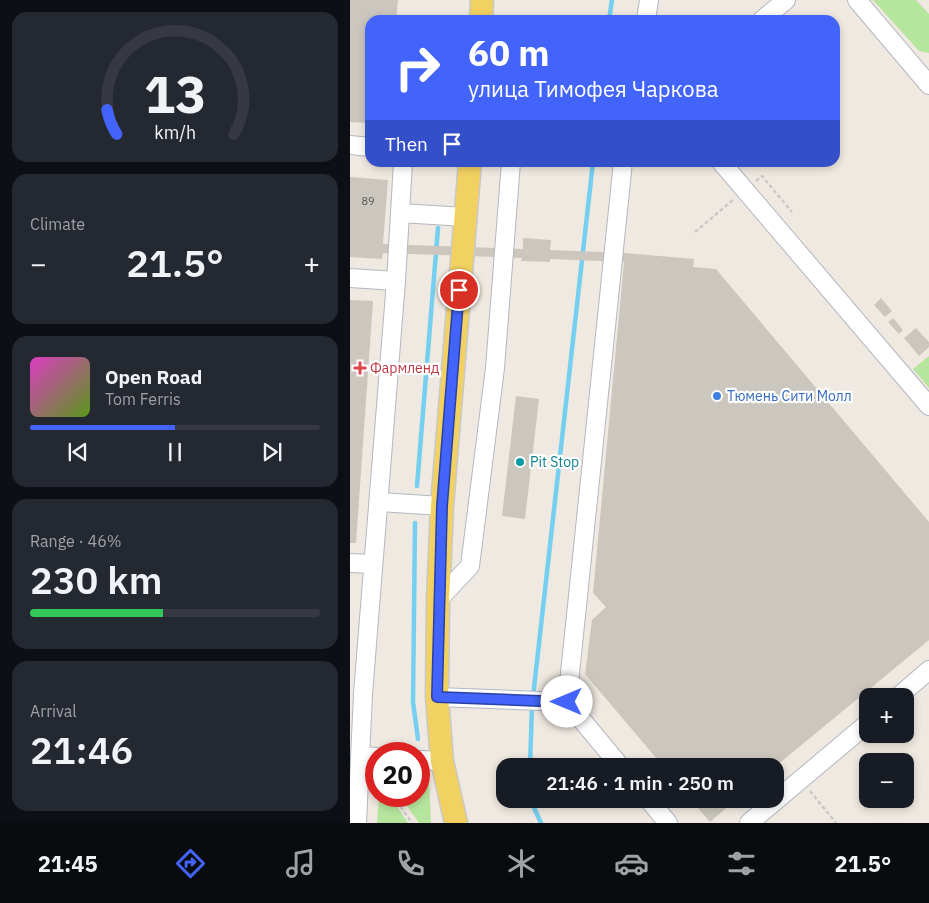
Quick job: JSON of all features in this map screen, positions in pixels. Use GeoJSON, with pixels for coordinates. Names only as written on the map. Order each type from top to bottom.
{"type":"FeatureCollection","features":[{"type":"Feature","properties":{"kind":"main road"},"geometry":{"type":"LineString","coordinates":[[481,15],[482,0]]}},
{"type":"Feature","properties":{"kind":"main road"},"geometry":{"type":"LineString","coordinates":[[456,823],[442,761],[437,697],[438,600],[442,506],[470,167]]}},
{"type":"Feature","properties":{"kind":"lane"},"geometry":{"type":"LineString","coordinates":[[647,15],[649,0]]}},
{"type":"Feature","properties":{"kind":"lane"},"geometry":{"type":"LineString","coordinates":[[768,15],[786,0]]}},
{"type":"Feature","properties":{"kind":"lane"},"geometry":{"type":"LineString","coordinates":[[857,0],[926,76]]}},
{"type":"Feature","properties":{"kind":"lane"},"geometry":{"type":"LineString","coordinates":[[350,146],[365,147]]}},
{"type":"Feature","properties":{"kind":"lane"},"geometry":{"type":"LineString","coordinates":[[366,742],[356,693],[379,502],[403,167]]}},
{"type":"Feature","properties":{"kind":"lane"},"geometry":{"type":"LineString","coordinates":[[438,600],[470,566],[495,368],[511,167]]}},
{"type":"Feature","properties":{"kind":"lane"},"geometry":{"type":"LineString","coordinates":[[613,758],[567,702],[622,167]]}},
{"type":"Feature","properties":{"kind":"lane"},"geometry":{"type":"LineString","coordinates":[[725,167],[929,406]]}},
{"type":"Feature","properties":{"kind":"lane"},"geometry":{"type":"LineString","coordinates":[[400,213],[465,217]]}},
{"type":"Feature","properties":{"kind":"lane"},"geometry":{"type":"LineString","coordinates":[[350,278],[396,281]]}},
{"type":"Feature","properties":{"kind":"lane"},"geometry":{"type":"LineString","coordinates":[[379,502],[442,506]]}},
{"type":"Feature","properties":{"kind":"lane"},"geometry":{"type":"LineString","coordinates":[[350,563],[372,564]]}},
{"type":"Feature","properties":{"kind":"lane"},"geometry":{"type":"LineString","coordinates":[[908,688],[929,670]]}},
{"type":"Feature","properties":{"kind":"lane"},"geometry":{"type":"LineString","coordinates":[[437,697],[567,702]]}},
{"type":"Feature","properties":{"kind":"lane"},"geometry":{"type":"LineString","coordinates":[[749,823],[859,731]]}},
{"type":"Feature","properties":{"kind":"lane"},"geometry":{"type":"LineString","coordinates":[[430,760],[442,761]]}},
{"type":"Feature","properties":{"kind":"lane"},"geometry":{"type":"LineString","coordinates":[[357,823],[365,778]]}},
{"type":"Feature","properties":{"kind":"lane"},"geometry":{"type":"LineString","coordinates":[[656,808],[668,823]]}},
{"type":"Feature","properties":{"kind":"path"},"geometry":{"type":"LineString","coordinates":[[801,780],[836,823]]}},
{"type":"Feature","properties":{"kind":"path"},"geometry":{"type":"LineString","coordinates":[[401,807],[412,823]]}},
{"type":"Feature","properties":{"kind":"green space"},"geometry":{"type":"Polygon","coordinates":[[[873,0],[916,0],[929,14],[929,53],[919,51],[873,0]]]}},
{"type":"Feature","properties":{"kind":"green space"},"geometry":{"type":"Polygon","coordinates":[[[929,356],[929,388],[913,369],[929,356]]]}},
{"type":"Feature","properties":{"kind":"green space"},"geometry":{"type":"Polygon","coordinates":[[[430,802],[431,823],[419,823],[408,807],[430,807],[430,802]]]}},
{"type":"Feature","properties":{"kind":"green space"},"geometry":{"type":"Polygon","coordinates":[[[378,807],[397,807],[408,823],[377,823],[378,807]]]}},
{"type":"Feature","properties":{"kind":"building"},"geometry":{"type":"Polygon","coordinates":[[[350,0],[398,0],[396,15],[365,15],[365,123],[350,122],[350,0]]]}},
{"type":"Feature","properties":{"kind":"building","name":"Тюмень Сити Молл"},"geometry":{"type":"Polygon","coordinates":[[[350,177],[388,180],[383,244],[523,249],[523,238],[551,240],[550,250],[625,253],[694,259],[693,267],[716,269],[929,522],[929,640],[871,688],[859,688],[859,698],[784,759],[656,758],[585,674],[592,620],[606,607],[593,593],[624,262],[550,259],[550,262],[521,261],[522,258],[383,253],[382,259],[350,257],[350,177]]]}},
{"type":"Feature","properties":{"kind":"building"},"geometry":{"type":"Polygon","coordinates":[[[881,298],[892,311],[885,317],[874,305],[881,298]]]}},
{"type":"Feature","properties":{"kind":"building"},"geometry":{"type":"Polygon","coordinates":[[[350,300],[373,301],[356,543],[350,543],[350,300]]]}},
{"type":"Feature","properties":{"kind":"building"},"geometry":{"type":"Polygon","coordinates":[[[893,318],[903,330],[899,334],[888,322],[893,318]]]}},
{"type":"Feature","properties":{"kind":"building"},"geometry":{"type":"Polygon","coordinates":[[[916,328],[929,342],[929,347],[919,356],[904,338],[916,328]]]}},
{"type":"Feature","properties":{"kind":"building","name":"Pit Stop"},"geometry":{"type":"Polygon","coordinates":[[[516,396],[539,399],[525,519],[502,516],[516,396]]]}},
{"type":"Feature","properties":{"kind":"building"},"geometry":{"type":"Polygon","coordinates":[[[698,808],[726,808],[710,822],[698,808]]]}},
{"type":"Feature","properties":{"kind":"waterway"},"geometry":{"type":"LineString","coordinates":[[610,15],[612,0]]}},
{"type":"Feature","properties":{"kind":"waterway"},"geometry":{"type":"LineString","coordinates":[[533,697],[592,167]]}},
{"type":"Feature","properties":{"kind":"waterway"},"geometry":{"type":"LineString","coordinates":[[417,486],[438,228]]}},
{"type":"Feature","properties":{"kind":"waterway"},"geometry":{"type":"LineString","coordinates":[[415,523],[413,702],[418,739]]}},
{"type":"Feature","properties":{"kind":"waterway"},"geometry":{"type":"LineString","coordinates":[[530,758],[532,705]]}},
{"type":"Feature","properties":{"kind":"waterway"},"geometry":{"type":"LineString","coordinates":[[534,808],[541,823]]}},
{"type":"Feature","properties":{"kind":"place","name":"Фармленд"},"geometry":{"type":"Point","coordinates":[360,368]}},
{"type":"Feature","properties":{"kind":"place","name":"Тюмень Сити Молл"},"geometry":{"type":"Point","coordinates":[717,396]}},
{"type":"Feature","properties":{"kind":"place","name":"Pit Stop"},"geometry":{"type":"Point","coordinates":[520,462]}},
{"type":"Feature","properties":{"kind":"route"},"geometry":{"type":"LineString","coordinates":[[459,290],[442,506],[438,600],[437,697],[567,702]]}}]}
